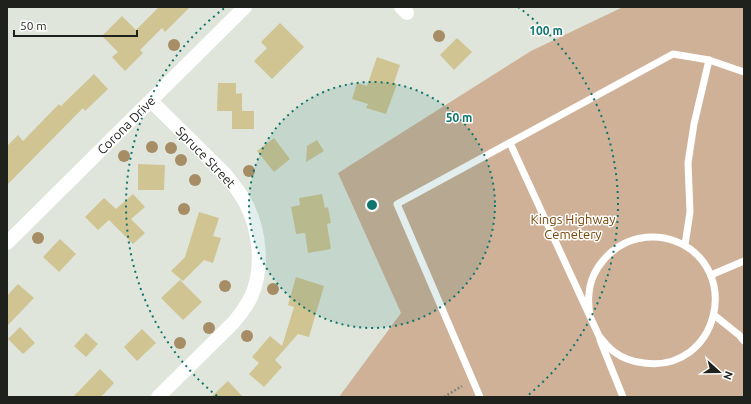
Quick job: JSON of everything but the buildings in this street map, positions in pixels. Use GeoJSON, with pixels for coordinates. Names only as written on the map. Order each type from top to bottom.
{"type":"FeatureCollection","features":[{"type":"Feature","properties":{"kind":"street","name":"Corona Drive"},"geometry":{"type":"LineString","coordinates":[[7,242],[245,7]]}},
{"type":"Feature","properties":{"kind":"street","name":"Spruce Street"},"geometry":{"type":"LineString","coordinates":[[151,101],[225,174],[245,201],[251,213],[257,240],[258,256],[258,268],[254,288],[240,315],[158,397]]}},
{"type":"Feature","properties":{"kind":"lane"},"geometry":{"type":"LineString","coordinates":[[480,397],[397,204],[673,54],[709,60],[744,72]]}},
{"type":"Feature","properties":{"kind":"lane"},"geometry":{"type":"LineString","coordinates":[[685,245],[690,212],[688,163],[694,124],[709,60]]}},
{"type":"Feature","properties":{"kind":"lane"},"geometry":{"type":"LineString","coordinates":[[510,142],[599,336],[624,397]]}},
{"type":"Feature","properties":{"kind":"lane"},"geometry":{"type":"LineString","coordinates":[[590,316],[589,294],[594,273],[607,255],[625,242],[646,236],[666,238],[685,245],[700,258],[711,275],[716,295],[714,315],[707,334],[693,349],[676,360],[655,364],[633,362],[614,352],[599,336]]}},
{"type":"Feature","properties":{"kind":"lane"},"geometry":{"type":"LineString","coordinates":[[711,275],[744,261]]}},
{"type":"Feature","properties":{"kind":"lane"},"geometry":{"type":"LineString","coordinates":[[714,315],[744,340]]}},
{"type":"Feature","properties":{"kind":"path"},"geometry":{"type":"LineString","coordinates":[[444,397],[473,379]]}},
{"type":"Feature","properties":{"kind":"green space","name":"Kings Highway Cemetery"},"geometry":{"type":"Polygon","coordinates":[[[623,7],[744,7],[744,397],[339,397],[401,313],[338,173],[531,51],[623,7]]]}}]}
